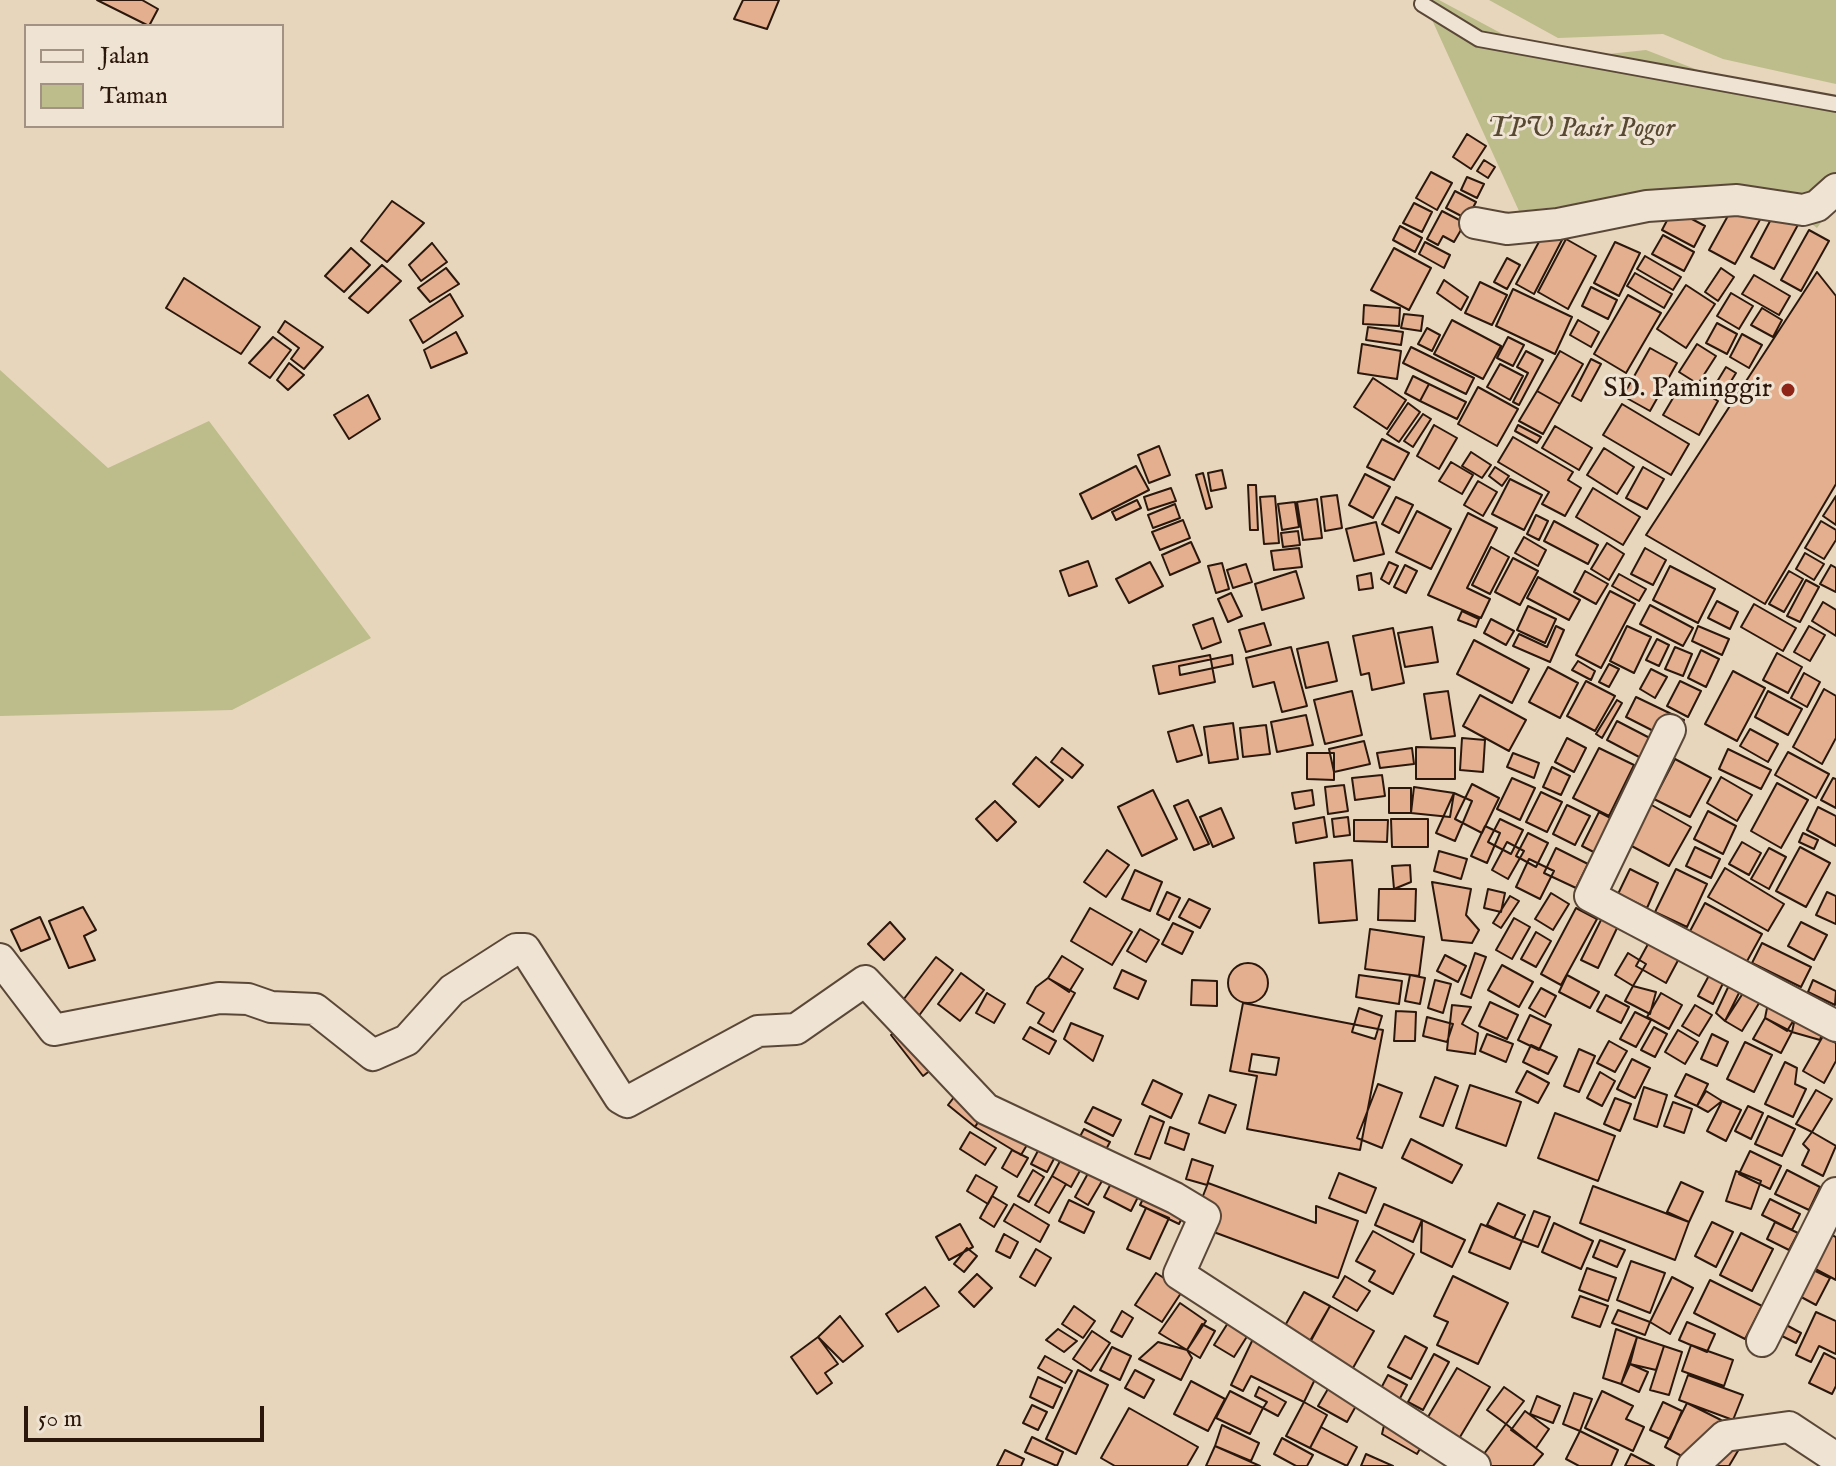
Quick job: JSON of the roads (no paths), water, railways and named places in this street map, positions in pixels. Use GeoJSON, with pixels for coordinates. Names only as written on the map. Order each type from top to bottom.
{"type":"FeatureCollection","features":[{"type":"Feature","properties":{"kind":"street"},"geometry":{"type":"LineString","coordinates":[[1475,223],[1507,229],[1558,224],[1647,206],[1737,200],[1803,210],[1817,206],[1836,189]]}},
{"type":"Feature","properties":{"kind":"street"},"geometry":{"type":"LineString","coordinates":[[1670,730],[1590,896],[1836,1026]]}},
{"type":"Feature","properties":{"kind":"street"},"geometry":{"type":"LineString","coordinates":[[0,959],[54,1030],[219,998],[248,999],[271,1007],[315,1009],[373,1055],[407,1040],[452,990],[516,949],[525,949],[620,1098],[627,1102],[758,1031],[796,1029],[865,981],[986,1109],[1175,1198],[1205,1216],[1179,1274],[1475,1466]]}},
{"type":"Feature","properties":{"kind":"street"},"geometry":{"type":"LineString","coordinates":[[1762,1341],[1836,1193]]}},
{"type":"Feature","properties":{"kind":"street"},"geometry":{"type":"LineString","coordinates":[[1693,1466],[1725,1436],[1789,1427],[1836,1458]]}},
{"type":"Feature","properties":{"kind":"lane"},"geometry":{"type":"LineString","coordinates":[[1422,4],[1479,39],[1836,104]]}},
{"type":"Feature","properties":{"kind":"place","name":"SD. Paminggir"},"geometry":{"type":"Point","coordinates":[1788,390]}},
{"type":"Feature","properties":{"kind":"park label","name":"TPU Pasir Pogor"},"geometry":{"type":"Point","coordinates":[1581,130]}}]}
